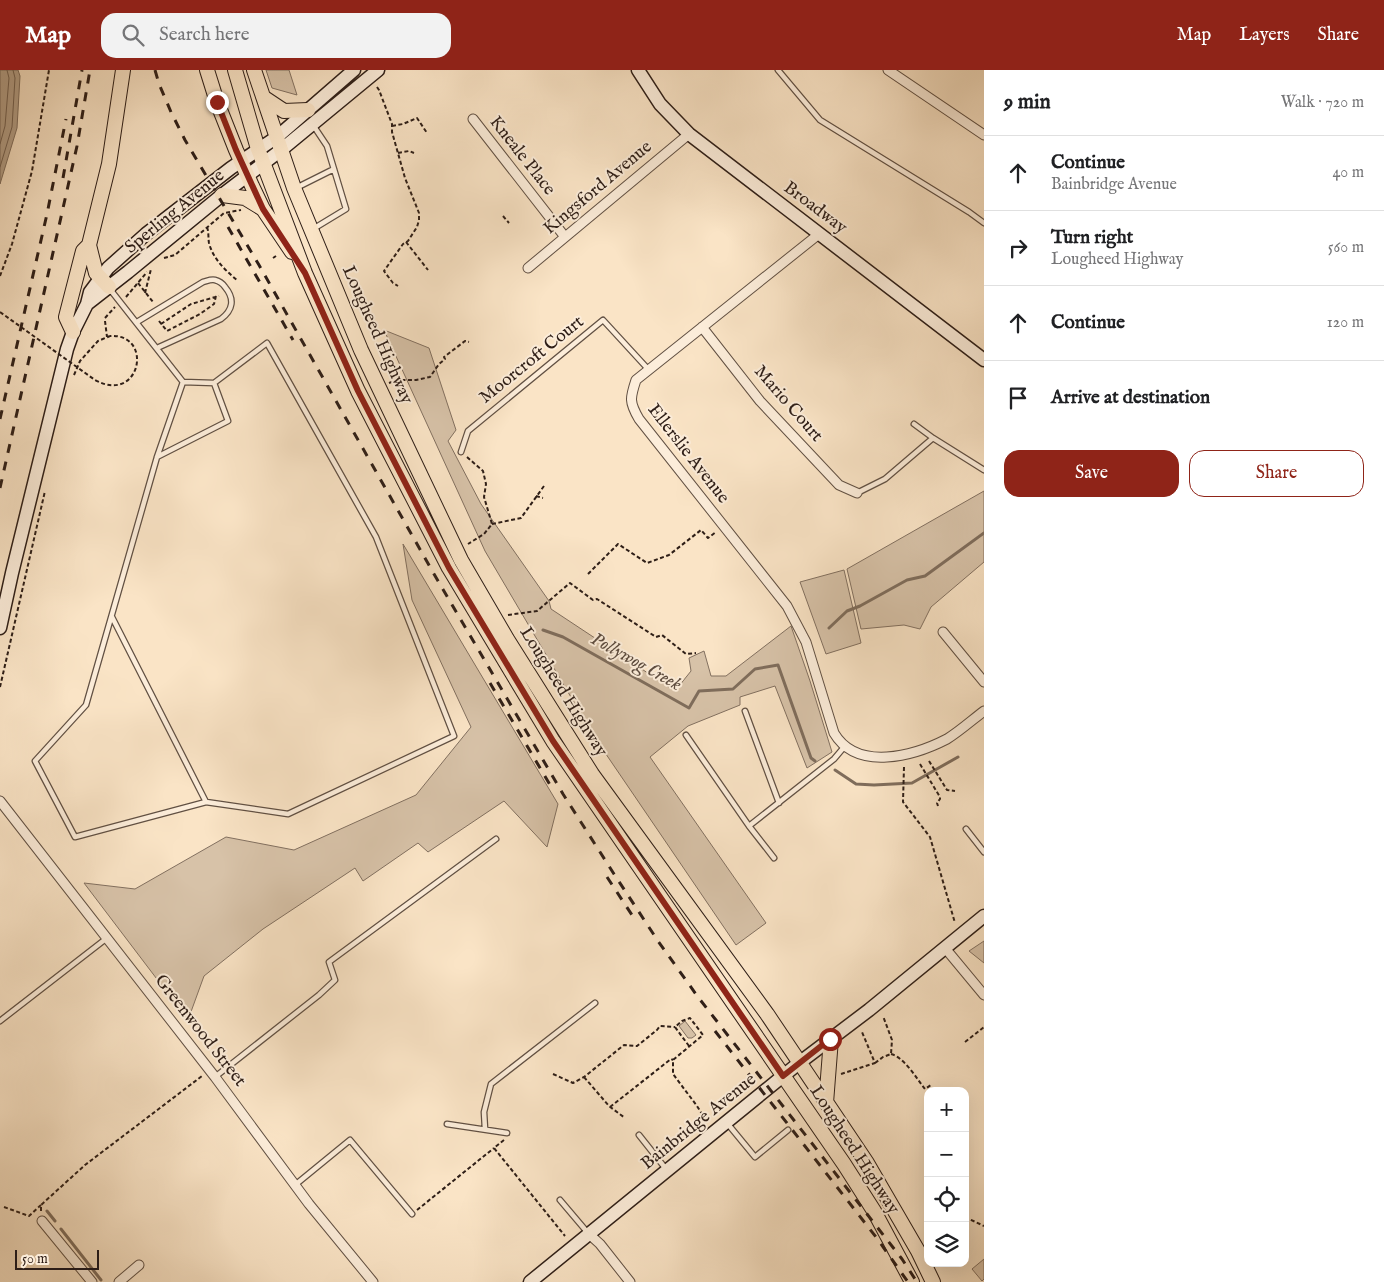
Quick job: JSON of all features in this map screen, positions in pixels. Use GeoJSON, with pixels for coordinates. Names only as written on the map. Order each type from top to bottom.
{"type":"FeatureCollection","features":[{"type":"Feature","properties":{"kind":"main road"},"geometry":{"type":"LineString","coordinates":[[105,282],[96,273],[89,245],[109,164],[123,70]]}},
{"type":"Feature","properties":{"kind":"main road"},"geometry":{"type":"LineString","coordinates":[[207,70],[217,102],[263,209],[305,273]]}},
{"type":"Feature","properties":{"kind":"main road","name":"Lougheed Highway"},"geometry":{"type":"LineString","coordinates":[[235,70],[258,149],[305,273],[358,391],[449,568],[553,741],[833,1149],[874,1211],[912,1282]]}},
{"type":"Feature","properties":{"kind":"main road","name":"Lougheed Highway"},"geometry":{"type":"LineString","coordinates":[[254,70],[294,188],[361,350],[461,560],[502,631],[592,774],[726,957],[867,1163],[918,1251],[933,1282]]}},
{"type":"Feature","properties":{"kind":"main road"},"geometry":{"type":"LineString","coordinates":[[263,97],[284,110],[308,110]]}},
{"type":"Feature","properties":{"kind":"main road"},"geometry":{"type":"LineString","coordinates":[[222,196],[245,198],[263,209]]}},
{"type":"Feature","properties":{"kind":"main road"},"geometry":{"type":"LineString","coordinates":[[72,332],[66,317],[83,251],[89,245]]}},
{"type":"Feature","properties":{"kind":"main road"},"geometry":{"type":"LineString","coordinates":[[826,1103],[830,1039]]}},
{"type":"Feature","properties":{"kind":"street","name":"Sperling Avenue"},"geometry":{"type":"LineString","coordinates":[[105,282],[112,264],[140,240],[241,161],[277,137],[354,70]]}},
{"type":"Feature","properties":{"kind":"street","name":"Sperling Avenue"},"geometry":{"type":"LineString","coordinates":[[0,628],[57,384],[72,332],[87,304],[90,292],[264,164],[378,70]]}},
{"type":"Feature","properties":{"kind":"street","name":"Broadway"},"geometry":{"type":"LineString","coordinates":[[638,70],[660,104],[689,134],[984,360]]}},
{"type":"Feature","properties":{"kind":"street"},"geometry":{"type":"LineString","coordinates":[[888,70],[984,135]]}},
{"type":"Feature","properties":{"kind":"street","name":"Kneale Place"},"geometry":{"type":"LineString","coordinates":[[473,119],[564,237]]}},
{"type":"Feature","properties":{"kind":"street","name":"Kingsford Avenue"},"geometry":{"type":"LineString","coordinates":[[528,268],[689,134]]}},
{"type":"Feature","properties":{"kind":"street","name":"Ellerslie Avenue"},"geometry":{"type":"LineString","coordinates":[[819,234],[636,380],[631,405],[638,419],[787,606],[806,642],[834,733],[845,746]]}},
{"type":"Feature","properties":{"kind":"street","name":"Mario Court"},"geometry":{"type":"LineString","coordinates":[[702,327],[760,401],[832,478],[839,485],[857,492]]}},
{"type":"Feature","properties":{"kind":"street"},"geometry":{"type":"LineString","coordinates":[[944,632],[984,682]]}},
{"type":"Feature","properties":{"kind":"street"},"geometry":{"type":"LineString","coordinates":[[845,746],[855,753],[865,756],[884,757],[914,752],[948,738],[984,711]]}},
{"type":"Feature","properties":{"kind":"street","name":"Greenwood Street"},"geometry":{"type":"LineString","coordinates":[[0,801],[212,1073],[295,1185],[373,1282]]}},
{"type":"Feature","properties":{"kind":"street","name":"Bainbridge Avenue"},"geometry":{"type":"LineString","coordinates":[[530,1282],[783,1076],[869,1010],[984,916]]}},
{"type":"Feature","properties":{"kind":"street"},"geometry":{"type":"LineString","coordinates":[[945,948],[984,995]]}},
{"type":"Feature","properties":{"kind":"street"},"geometry":{"type":"LineString","coordinates":[[42,1220],[92,1282]]}},
{"type":"Feature","properties":{"kind":"street"},"geometry":{"type":"LineString","coordinates":[[589,1234],[600,1244],[630,1282]]}},
{"type":"Feature","properties":{"kind":"street"},"geometry":{"type":"LineString","coordinates":[[119,1282],[139,1265]]}},
{"type":"Feature","properties":{"kind":"lane"},"geometry":{"type":"LineString","coordinates":[[778,70],[811,112],[820,120],[984,223]]}},
{"type":"Feature","properties":{"kind":"lane"},"geometry":{"type":"LineString","coordinates":[[311,230],[346,210],[327,146],[312,124]]}},
{"type":"Feature","properties":{"kind":"lane"},"geometry":{"type":"LineString","coordinates":[[294,188],[334,169]]}},
{"type":"Feature","properties":{"kind":"lane"},"geometry":{"type":"LineString","coordinates":[[137,322],[203,282],[214,279],[220,282],[226,289],[231,297],[232,304],[226,316],[157,348]]}},
{"type":"Feature","properties":{"kind":"lane"},"geometry":{"type":"LineString","coordinates":[[105,282],[183,382]]}},
{"type":"Feature","properties":{"kind":"lane","name":"Moorcroft Court"},"geometry":{"type":"LineString","coordinates":[[461,452],[468,430],[603,320],[648,370]]}},
{"type":"Feature","properties":{"kind":"lane"},"geometry":{"type":"LineString","coordinates":[[267,343],[376,537],[454,736],[288,814],[206,802],[75,837],[36,761],[86,705],[157,457],[183,382],[214,383],[267,343]]}},
{"type":"Feature","properties":{"kind":"lane"},"geometry":{"type":"LineString","coordinates":[[157,457],[228,421],[214,383]]}},
{"type":"Feature","properties":{"kind":"lane"},"geometry":{"type":"LineString","coordinates":[[914,424],[984,470]]}},
{"type":"Feature","properties":{"kind":"lane"},"geometry":{"type":"LineString","coordinates":[[857,492],[885,479],[933,438]]}},
{"type":"Feature","properties":{"kind":"lane"},"geometry":{"type":"LineString","coordinates":[[112,617],[206,802]]}},
{"type":"Feature","properties":{"kind":"lane"},"geometry":{"type":"LineString","coordinates":[[745,711],[779,803]]}},
{"type":"Feature","properties":{"kind":"lane"},"geometry":{"type":"LineString","coordinates":[[686,735],[749,826],[774,858]]}},
{"type":"Feature","properties":{"kind":"lane"},"geometry":{"type":"LineString","coordinates":[[749,826],[834,759],[845,746]]}},
{"type":"Feature","properties":{"kind":"lane"},"geometry":{"type":"LineString","coordinates":[[966,829],[984,852]]}},
{"type":"Feature","properties":{"kind":"lane"},"geometry":{"type":"LineString","coordinates":[[212,1073],[319,994],[335,980],[329,962],[496,839]]}},
{"type":"Feature","properties":{"kind":"lane"},"geometry":{"type":"LineString","coordinates":[[0,1021],[107,938]]}},
{"type":"Feature","properties":{"kind":"lane"},"geometry":{"type":"LineString","coordinates":[[485,1129],[484,1112],[491,1084],[595,1004]]}},
{"type":"Feature","properties":{"kind":"lane"},"geometry":{"type":"LineString","coordinates":[[727,1122],[755,1157],[788,1130]]}},
{"type":"Feature","properties":{"kind":"lane"},"geometry":{"type":"LineString","coordinates":[[446,1124],[508,1134]]}},
{"type":"Feature","properties":{"kind":"lane"},"geometry":{"type":"LineString","coordinates":[[639,1135],[667,1170]]}},
{"type":"Feature","properties":{"kind":"lane"},"geometry":{"type":"LineString","coordinates":[[295,1185],[350,1140],[412,1214]]}},
{"type":"Feature","properties":{"kind":"lane"},"geometry":{"type":"LineString","coordinates":[[560,1200],[589,1234]]}},
{"type":"Feature","properties":{"kind":"path"},"geometry":{"type":"LineString","coordinates":[[0,276],[12,244],[32,171],[49,70]]}},
{"type":"Feature","properties":{"kind":"path"},"geometry":{"type":"LineString","coordinates":[[375,86],[379,90],[392,126],[405,178],[419,213],[417,227],[408,242],[403,244],[384,271],[393,283],[398,286]]}},
{"type":"Feature","properties":{"kind":"path"},"geometry":{"type":"LineString","coordinates":[[392,126],[417,118],[427,133]]}},
{"type":"Feature","properties":{"kind":"path"},"geometry":{"type":"LineString","coordinates":[[398,153],[409,151],[414,153]]}},
{"type":"Feature","properties":{"kind":"path"},"geometry":{"type":"LineString","coordinates":[[163,259],[175,255],[224,213],[241,210]]}},
{"type":"Feature","properties":{"kind":"path"},"geometry":{"type":"LineString","coordinates":[[503,216],[509,223]]}},
{"type":"Feature","properties":{"kind":"path"},"geometry":{"type":"LineString","coordinates":[[208,227],[210,246],[214,255],[226,271],[238,280]]}},
{"type":"Feature","properties":{"kind":"path"},"geometry":{"type":"LineString","coordinates":[[406,242],[428,270]]}},
{"type":"Feature","properties":{"kind":"path"},"geometry":{"type":"LineString","coordinates":[[133,288],[157,264]]}},
{"type":"Feature","properties":{"kind":"path"},"geometry":{"type":"LineString","coordinates":[[146,293],[151,269]]}},
{"type":"Feature","properties":{"kind":"path"},"geometry":{"type":"LineString","coordinates":[[137,282],[153,302]]}},
{"type":"Feature","properties":{"kind":"path"},"geometry":{"type":"LineString","coordinates":[[159,321],[161,324],[167,331],[200,314],[214,304],[217,296],[191,304],[161,324]]}},
{"type":"Feature","properties":{"kind":"path"},"geometry":{"type":"LineString","coordinates":[[0,312],[95,380],[107,385],[117,385],[126,382],[133,376],[138,357],[133,346],[127,340],[115,336],[98,341],[80,361]]}},
{"type":"Feature","properties":{"kind":"path"},"geometry":{"type":"LineString","coordinates":[[105,321],[108,337]]}},
{"type":"Feature","properties":{"kind":"path"},"geometry":{"type":"LineString","coordinates":[[389,382],[430,377],[445,359],[444,357],[465,341],[469,342]]}},
{"type":"Feature","properties":{"kind":"path"},"geometry":{"type":"LineString","coordinates":[[461,452],[483,471],[486,484],[484,497],[492,524]]}},
{"type":"Feature","properties":{"kind":"path"},"geometry":{"type":"LineString","coordinates":[[468,544],[484,534],[492,524],[521,518],[544,486]]}},
{"type":"Feature","properties":{"kind":"path"},"geometry":{"type":"LineString","coordinates":[[536,496],[543,498]]}},
{"type":"Feature","properties":{"kind":"path"},"geometry":{"type":"LineString","coordinates":[[588,574],[618,544],[647,564],[669,555],[701,530],[708,538],[717,531]]}},
{"type":"Feature","properties":{"kind":"path"},"geometry":{"type":"LineString","coordinates":[[0,687],[28,568]]}},
{"type":"Feature","properties":{"kind":"path"},"geometry":{"type":"LineString","coordinates":[[508,615],[537,611],[570,583],[594,600],[597,599],[656,637],[662,636],[686,654],[696,653]]}},
{"type":"Feature","properties":{"kind":"path"},"geometry":{"type":"LineString","coordinates":[[929,761],[948,791],[955,791]]}},
{"type":"Feature","properties":{"kind":"path"},"geometry":{"type":"LineString","coordinates":[[920,764],[940,797],[937,803],[938,806]]}},
{"type":"Feature","properties":{"kind":"path"},"geometry":{"type":"LineString","coordinates":[[904,768],[903,802],[930,837],[955,923]]}},
{"type":"Feature","properties":{"kind":"path"},"geometry":{"type":"LineString","coordinates":[[883,1016],[892,1040],[891,1054]]}},
{"type":"Feature","properties":{"kind":"path"},"geometry":{"type":"LineString","coordinates":[[553,1074],[572,1083],[584,1077],[624,1045],[637,1046],[660,1026],[675,1027],[682,1021],[690,1018],[703,1034],[610,1107]]}},
{"type":"Feature","properties":{"kind":"path"},"geometry":{"type":"LineString","coordinates":[[675,1027],[689,1046]]}},
{"type":"Feature","properties":{"kind":"path"},"geometry":{"type":"LineString","coordinates":[[965,1042],[984,1027]]}},
{"type":"Feature","properties":{"kind":"path"},"geometry":{"type":"LineString","coordinates":[[862,1032],[875,1063]]}},
{"type":"Feature","properties":{"kind":"path"},"geometry":{"type":"LineString","coordinates":[[835,1076],[875,1063],[891,1054],[896,1055],[904,1062],[925,1090],[931,1085]]}},
{"type":"Feature","properties":{"kind":"path"},"geometry":{"type":"LineString","coordinates":[[672,1060],[673,1074],[707,1122]]}},
{"type":"Feature","properties":{"kind":"path"},"geometry":{"type":"LineString","coordinates":[[4,1207],[29,1216],[86,1165],[212,1073]]}},
{"type":"Feature","properties":{"kind":"path"},"geometry":{"type":"LineString","coordinates":[[584,1077],[610,1107],[625,1118]]}},
{"type":"Feature","properties":{"kind":"path"},"geometry":{"type":"LineString","coordinates":[[412,1214],[494,1148],[508,1134]]}},
{"type":"Feature","properties":{"kind":"path"},"geometry":{"type":"LineString","coordinates":[[494,1148],[565,1236]]}},
{"type":"Feature","properties":{"kind":"path"},"geometry":{"type":"LineString","coordinates":[[41,1205],[42,1220]]}},
{"type":"Feature","properties":{"kind":"path"},"geometry":{"type":"LineString","coordinates":[[969,1219],[984,1226]]}},
{"type":"Feature","properties":{"kind":"shaded area"},"geometry":{"type":"Polygon","coordinates":[[[266,70],[289,70],[297,95],[272,88],[266,70]]]}},
{"type":"Feature","properties":{"kind":"shaded area"},"geometry":{"type":"Polygon","coordinates":[[[384,330],[429,348],[456,430],[448,441],[481,504],[549,601],[551,609],[675,691],[691,671],[689,658],[704,651],[711,676],[726,676],[791,626],[832,752],[807,768],[775,686],[740,697],[740,705],[688,726],[650,757],[766,923],[736,945],[595,738],[485,551],[384,330]]]}},
{"type":"Feature","properties":{"kind":"shaded area"},"geometry":{"type":"Polygon","coordinates":[[[984,491],[984,562],[931,607],[920,629],[904,625],[861,629],[847,569],[984,491]]]}},
{"type":"Feature","properties":{"kind":"shaded area"},"geometry":{"type":"Polygon","coordinates":[[[403,544],[558,804],[547,847],[504,801],[428,852],[418,843],[363,881],[355,868],[263,929],[204,976],[188,1020],[84,883],[135,889],[226,837],[294,850],[416,795],[471,727],[412,600],[403,544]]]}},
{"type":"Feature","properties":{"kind":"shaded area"},"geometry":{"type":"Polygon","coordinates":[[[844,570],[861,643],[826,654],[800,582],[844,570]]]}},
{"type":"Feature","properties":{"kind":"shaded area"},"geometry":{"type":"Polygon","coordinates":[[[984,941],[984,963],[969,951],[984,941]]]}},
{"type":"Feature","properties":{"kind":"shaded area"},"geometry":{"type":"Polygon","coordinates":[[[685,1021],[696,1035],[692,1038],[688,1038],[679,1026],[685,1021]]]}},
{"type":"Feature","properties":{"kind":"shaded area"},"geometry":{"type":"Polygon","coordinates":[[[984,1259],[984,1279],[982,1281],[972,1269],[984,1259]]]}},
{"type":"Feature","properties":{"kind":"water"},"geometry":{"type":"Polygon","coordinates":[[[0,70],[18,70],[20,76],[17,128],[0,184],[0,70]]]}},
{"type":"Feature","properties":{"kind":"waterway"},"geometry":{"type":"LineString","coordinates":[[829,628],[847,611],[860,606],[907,580],[925,576],[984,533]]}},
{"type":"Feature","properties":{"kind":"waterway","name":"Pollywog Creek"},"geometry":{"type":"LineString","coordinates":[[543,630],[563,637],[689,708],[699,691],[733,689],[755,669],[778,665],[811,758],[815,761]]}},
{"type":"Feature","properties":{"kind":"waterway","name":"Pollywog Creek"},"geometry":{"type":"LineString","coordinates":[[835,770],[856,784],[912,783],[958,757]]}},
{"type":"Feature","properties":{"kind":"waterway"},"geometry":{"type":"LineString","coordinates":[[47,1211],[55,1221]]}},
{"type":"Feature","properties":{"kind":"waterway"},"geometry":{"type":"LineString","coordinates":[[61,1229],[101,1280]]}},
{"type":"Feature","properties":{"kind":"railway"},"geometry":{"type":"LineString","coordinates":[[63,178],[82,70]]}},
{"type":"Feature","properties":{"kind":"railway"},"geometry":{"type":"LineString","coordinates":[[0,488],[77,146],[90,70]]}},
{"type":"Feature","properties":{"kind":"railway"},"geometry":{"type":"LineString","coordinates":[[155,70],[159,84],[185,140],[259,265],[434,574],[563,794],[658,941],[698,997],[902,1259],[917,1282]]}},
{"type":"Feature","properties":{"kind":"railway"},"geometry":{"type":"LineString","coordinates":[[0,419],[47,214],[66,119]]}},
{"type":"Feature","properties":{"kind":"railway"},"geometry":{"type":"LineString","coordinates":[[228,227],[293,340]]}},
{"type":"Feature","properties":{"kind":"railway"},"geometry":{"type":"LineString","coordinates":[[490,683],[553,790]]}},
{"type":"Feature","properties":{"kind":"railway"},"geometry":{"type":"LineString","coordinates":[[607,877],[632,915]]}},
{"type":"Feature","properties":{"kind":"railway"},"geometry":{"type":"LineString","coordinates":[[715,1031],[876,1237],[908,1282]]}},
{"type":"Feature","properties":{"kind":"route"},"geometry":{"type":"LineString","coordinates":[[217,102],[236,150],[263,209],[305,273],[358,391],[449,568],[553,741],[783,1076],[830,1039]]}}]}
